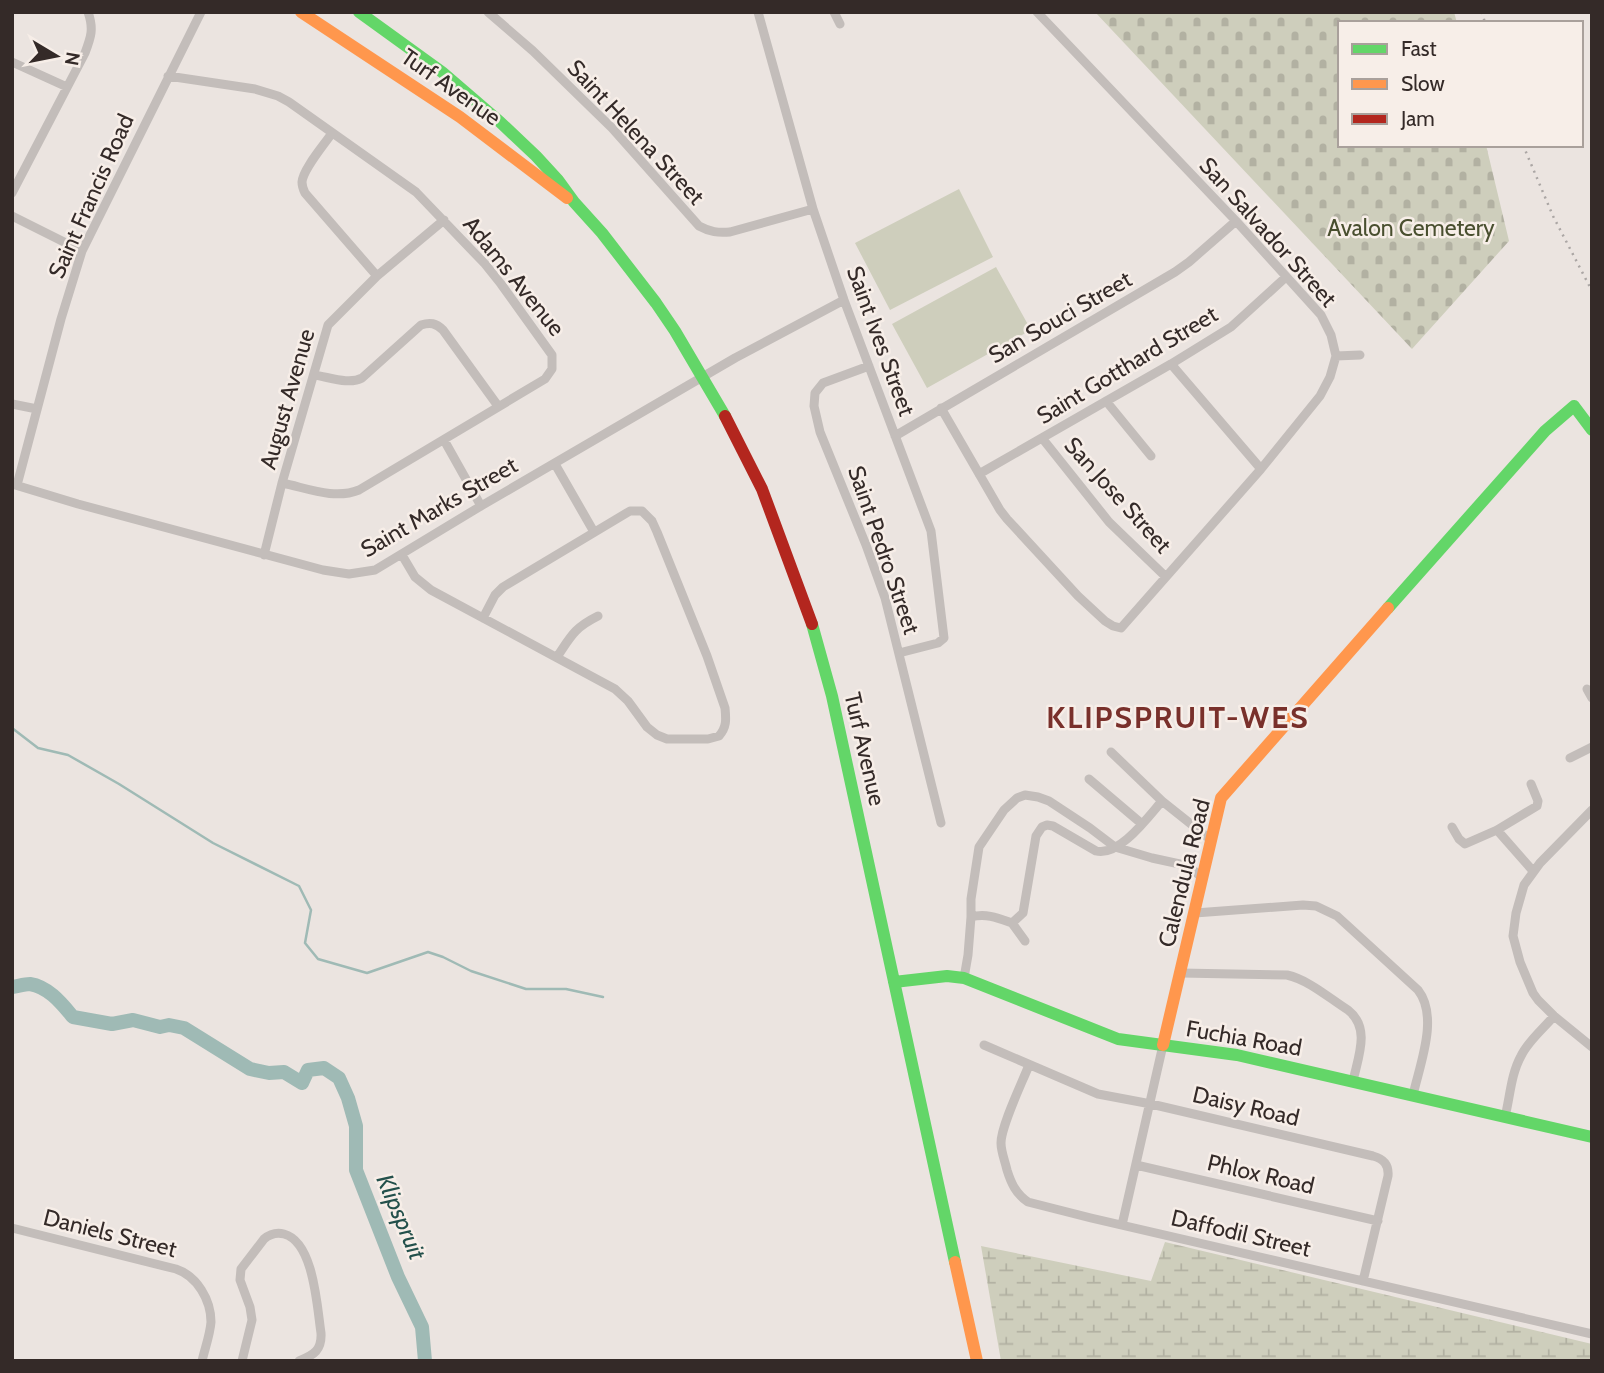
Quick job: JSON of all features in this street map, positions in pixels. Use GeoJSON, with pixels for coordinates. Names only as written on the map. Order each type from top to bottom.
{"type":"FeatureCollection","features":[{"type":"Feature","properties":{"kind":"main road","name":"Turf Avenue"},"geometry":{"type":"LineString","coordinates":[[301,12],[460,117],[573,202]]}},
{"type":"Feature","properties":{"kind":"main road","name":"Turf Avenue"},"geometry":{"type":"LineString","coordinates":[[359,12],[431,65],[492,115],[551,172],[656,303],[734,432],[762,489],[803,596],[835,708],[977,1361]]}},
{"type":"Feature","properties":{"kind":"main road","name":"Calendula Road"},"geometry":{"type":"LineString","coordinates":[[1163,1045],[1219,804],[1231,785],[1552,424],[1574,406],[1592,430]]}},
{"type":"Feature","properties":{"kind":"main road","name":"Fuchia Road"},"geometry":{"type":"LineString","coordinates":[[894,982],[947,976],[964,978],[1109,1037],[1237,1055],[1592,1137]]}},
{"type":"Feature","properties":{"kind":"street"},"geometry":{"type":"LineString","coordinates":[[12,193],[85,53],[91,38],[92,24],[88,12]]}},
{"type":"Feature","properties":{"kind":"street","name":"Saint Francis Road"},"geometry":{"type":"LineString","coordinates":[[15,485],[82,251],[201,12]]}},
{"type":"Feature","properties":{"kind":"street","name":"Saint Helena Street"},"geometry":{"type":"LineString","coordinates":[[488,12],[512,31],[612,128],[699,226],[712,232],[730,232],[813,209]]}},
{"type":"Feature","properties":{"kind":"street","name":"Saint Ives Street"},"geometry":{"type":"LineString","coordinates":[[758,12],[813,209],[932,537],[944,638],[941,642],[899,653]]}},
{"type":"Feature","properties":{"kind":"street"},"geometry":{"type":"LineString","coordinates":[[834,12],[840,24]]}},
{"type":"Feature","properties":{"kind":"street","name":"San Salvador Street"},"geometry":{"type":"LineString","coordinates":[[1037,12],[1236,221],[1321,315],[1331,335],[1336,356]]}},
{"type":"Feature","properties":{"kind":"street"},"geometry":{"type":"LineString","coordinates":[[12,62],[67,87]]}},
{"type":"Feature","properties":{"kind":"street","name":"Adams Avenue"},"geometry":{"type":"LineString","coordinates":[[168,76],[268,92],[289,102],[402,181],[416,192],[485,264],[552,355],[552,369],[545,379],[353,492],[334,494],[282,483]]}},
{"type":"Feature","properties":{"kind":"street"},"geometry":{"type":"LineString","coordinates":[[332,133],[305,173],[302,183],[304,193],[377,276]]}},
{"type":"Feature","properties":{"kind":"street"},"geometry":{"type":"LineString","coordinates":[[12,216],[82,251]]}},
{"type":"Feature","properties":{"kind":"street","name":"August Avenue"},"geometry":{"type":"LineString","coordinates":[[264,555],[328,325],[377,276],[444,220]]}},
{"type":"Feature","properties":{"kind":"street","name":"San Souci Street"},"geometry":{"type":"LineString","coordinates":[[895,436],[1175,272],[1236,221]]}},
{"type":"Feature","properties":{"kind":"street","name":"Saint Gotthard Street"},"geometry":{"type":"LineString","coordinates":[[979,474],[1231,327],[1286,277]]}},
{"type":"Feature","properties":{"kind":"street","name":"Saint Marks Street"},"geometry":{"type":"LineString","coordinates":[[15,485],[323,570],[349,574],[375,570],[702,377],[844,300]]}},
{"type":"Feature","properties":{"kind":"street"},"geometry":{"type":"LineString","coordinates":[[314,375],[357,381],[421,325],[433,323],[443,330],[498,406]]}},
{"type":"Feature","properties":{"kind":"street"},"geometry":{"type":"LineString","coordinates":[[941,408],[1007,519],[1061,579],[1105,621],[1113,626],[1123,627],[1261,469],[1324,390],[1336,356],[1360,355]]}},
{"type":"Feature","properties":{"kind":"street"},"geometry":{"type":"LineString","coordinates":[[1171,364],[1261,469]]}},
{"type":"Feature","properties":{"kind":"street","name":"Saint Pedro Street"},"geometry":{"type":"LineString","coordinates":[[869,366],[823,383],[815,393],[814,406],[825,443],[882,588],[941,823]]}},
{"type":"Feature","properties":{"kind":"street"},"geometry":{"type":"LineString","coordinates":[[1106,401],[1151,456]]}},
{"type":"Feature","properties":{"kind":"street"},"geometry":{"type":"LineString","coordinates":[[12,404],[37,409]]}},
{"type":"Feature","properties":{"kind":"street","name":"San Jose Street"},"geometry":{"type":"LineString","coordinates":[[1042,438],[1110,522],[1166,578]]}},
{"type":"Feature","properties":{"kind":"street"},"geometry":{"type":"LineString","coordinates":[[444,440],[481,506]]}},
{"type":"Feature","properties":{"kind":"street"},"geometry":{"type":"LineString","coordinates":[[555,464],[594,532]]}},
{"type":"Feature","properties":{"kind":"street"},"geometry":{"type":"LineString","coordinates":[[402,555],[415,577],[431,590],[483,618],[557,657],[615,689],[657,736],[667,739],[708,739],[719,736],[724,728],[726,717],[722,696],[707,656],[652,521],[642,511],[630,510],[503,586],[498,590],[483,618]]}},
{"type":"Feature","properties":{"kind":"street"},"geometry":{"type":"LineString","coordinates":[[557,657],[574,631],[598,616]]}},
{"type":"Feature","properties":{"kind":"street"},"geometry":{"type":"LineString","coordinates":[[1587,689],[1592,698]]}},
{"type":"Feature","properties":{"kind":"street"},"geometry":{"type":"LineString","coordinates":[[1570,758],[1592,747]]}},
{"type":"Feature","properties":{"kind":"street"},"geometry":{"type":"LineString","coordinates":[[1111,752],[1162,801],[1211,839]]}},
{"type":"Feature","properties":{"kind":"street"},"geometry":{"type":"LineString","coordinates":[[1089,779],[1142,824]]}},
{"type":"Feature","properties":{"kind":"street"},"geometry":{"type":"LineString","coordinates":[[1452,827],[1465,844],[1497,830],[1538,804],[1531,784]]}},
{"type":"Feature","properties":{"kind":"street"},"geometry":{"type":"LineString","coordinates":[[964,978],[979,847],[1004,810],[1017,798],[1025,795],[1049,801],[1115,847],[1189,866],[1202,878]]}},
{"type":"Feature","properties":{"kind":"street"},"geometry":{"type":"LineString","coordinates":[[1012,923],[1023,914],[1036,836],[1045,825],[1103,853],[1125,841],[1162,801]]}},
{"type":"Feature","properties":{"kind":"street"},"geometry":{"type":"LineString","coordinates":[[1592,810],[1533,871],[1524,885],[1513,936],[1533,993],[1554,1016],[1592,1047]]}},
{"type":"Feature","properties":{"kind":"street"},"geometry":{"type":"LineString","coordinates":[[1497,830],[1533,871]]}},
{"type":"Feature","properties":{"kind":"street"},"geometry":{"type":"LineString","coordinates":[[1195,913],[1303,905],[1316,906],[1337,916],[1418,990],[1426,1003],[1429,1016],[1427,1033],[1413,1095]]}},
{"type":"Feature","properties":{"kind":"street"},"geometry":{"type":"LineString","coordinates":[[971,917],[984,915],[1012,923],[1025,941]]}},
{"type":"Feature","properties":{"kind":"street"},"geometry":{"type":"LineString","coordinates":[[1181,973],[1287,975],[1300,979],[1353,1014],[1360,1024],[1362,1037],[1353,1081]]}},
{"type":"Feature","properties":{"kind":"street"},"geometry":{"type":"LineString","coordinates":[[1505,1117],[1520,1056],[1554,1016]]}},
{"type":"Feature","properties":{"kind":"street","name":"Daisy Road"},"geometry":{"type":"LineString","coordinates":[[984,1045],[1098,1094],[1378,1157],[1385,1162],[1388,1172],[1363,1281]]}},
{"type":"Feature","properties":{"kind":"street","name":"Calendula Road"},"geometry":{"type":"LineString","coordinates":[[1122,1225],[1163,1045]]}},
{"type":"Feature","properties":{"kind":"street","name":"Daffodil Street"},"geometry":{"type":"LineString","coordinates":[[1029,1065],[1001,1141],[1014,1188],[1032,1204],[1592,1334]]}},
{"type":"Feature","properties":{"kind":"street","name":"Phlox Road"},"geometry":{"type":"LineString","coordinates":[[1136,1165],[1378,1221]]}},
{"type":"Feature","properties":{"kind":"street","name":"Daniels Street"},"geometry":{"type":"LineString","coordinates":[[12,1228],[188,1274],[199,1286],[210,1314],[210,1329],[202,1361]]}},
{"type":"Feature","properties":{"kind":"street"},"geometry":{"type":"LineString","coordinates":[[242,1361],[252,1320],[240,1280],[241,1269],[264,1239],[276,1233],[294,1239],[306,1255],[310,1268],[321,1342],[320,1348],[313,1355],[299,1361]]}},
{"type":"Feature","properties":{"kind":"green space","name":"Avalon Cemetery"},"geometry":{"type":"Polygon","coordinates":[[[1095,12],[1454,12],[1456,21],[1338,21],[1338,147],[1486,147],[1509,241],[1412,349],[1095,12]]]}},
{"type":"Feature","properties":{"kind":"green space"},"geometry":{"type":"Polygon","coordinates":[[[959,189],[993,257],[890,310],[855,243],[959,189]]]}},
{"type":"Feature","properties":{"kind":"green space"},"geometry":{"type":"Polygon","coordinates":[[[996,267],[1031,330],[927,388],[892,324],[996,267]]]}},
{"type":"Feature","properties":{"kind":"green space"},"geometry":{"type":"Polygon","coordinates":[[[1165,1242],[1592,1344],[1592,1361],[1001,1361],[981,1246],[1151,1281],[1165,1242]]]}},
{"type":"Feature","properties":{"kind":"waterway"},"geometry":{"type":"LineString","coordinates":[[12,728],[38,748],[68,755],[213,843],[299,886],[311,910],[305,943],[318,959],[367,973],[428,952],[471,971],[526,989],[566,989],[603,997]]}},
{"type":"Feature","properties":{"kind":"waterway","name":"Klipspruit"},"geometry":{"type":"LineString","coordinates":[[12,987],[30,984],[37,986],[55,997],[73,1017],[112,1024],[133,1020],[160,1027],[169,1025],[184,1028],[250,1069],[269,1073],[284,1072],[302,1083],[308,1070],[324,1068],[339,1078],[356,1126],[356,1170],[398,1277],[422,1327],[425,1361]]}},
{"type":"Feature","properties":{"kind":"railway"},"geometry":{"type":"LineString","coordinates":[[1482,12],[1484,21]]}},
{"type":"Feature","properties":{"kind":"railway"},"geometry":{"type":"LineString","coordinates":[[1524,147],[1553,216],[1592,291]]}},
{"type":"Feature","properties":{"kind":"traffic: fast"},"geometry":{"type":"LineString","coordinates":[[359,12],[442,72],[500,122],[558,180],[656,303],[725,416]]}},
{"type":"Feature","properties":{"kind":"traffic: fast"},"geometry":{"type":"LineString","coordinates":[[1388,608],[1545,431],[1574,406],[1592,430]]}},
{"type":"Feature","properties":{"kind":"traffic: fast"},"geometry":{"type":"LineString","coordinates":[[812,624],[832,696],[955,1262]]}},
{"type":"Feature","properties":{"kind":"traffic: fast"},"geometry":{"type":"LineString","coordinates":[[894,982],[947,976],[964,978],[1118,1039],[1237,1055],[1592,1137]]}},
{"type":"Feature","properties":{"kind":"traffic: slow"},"geometry":{"type":"LineString","coordinates":[[301,12],[460,117],[567,198]]}},
{"type":"Feature","properties":{"kind":"traffic: slow"},"geometry":{"type":"LineString","coordinates":[[1163,1045],[1221,798],[1388,608]]}},
{"type":"Feature","properties":{"kind":"traffic: slow"},"geometry":{"type":"LineString","coordinates":[[955,1262],[977,1361]]}},
{"type":"Feature","properties":{"kind":"traffic: jam"},"geometry":{"type":"LineString","coordinates":[[725,416],[762,489],[812,624]]}},
{"type":"Feature","properties":{"kind":"district","name":"KLIPSPRUIT-WES"},"geometry":{"type":"Point","coordinates":[1178,718]}}]}
